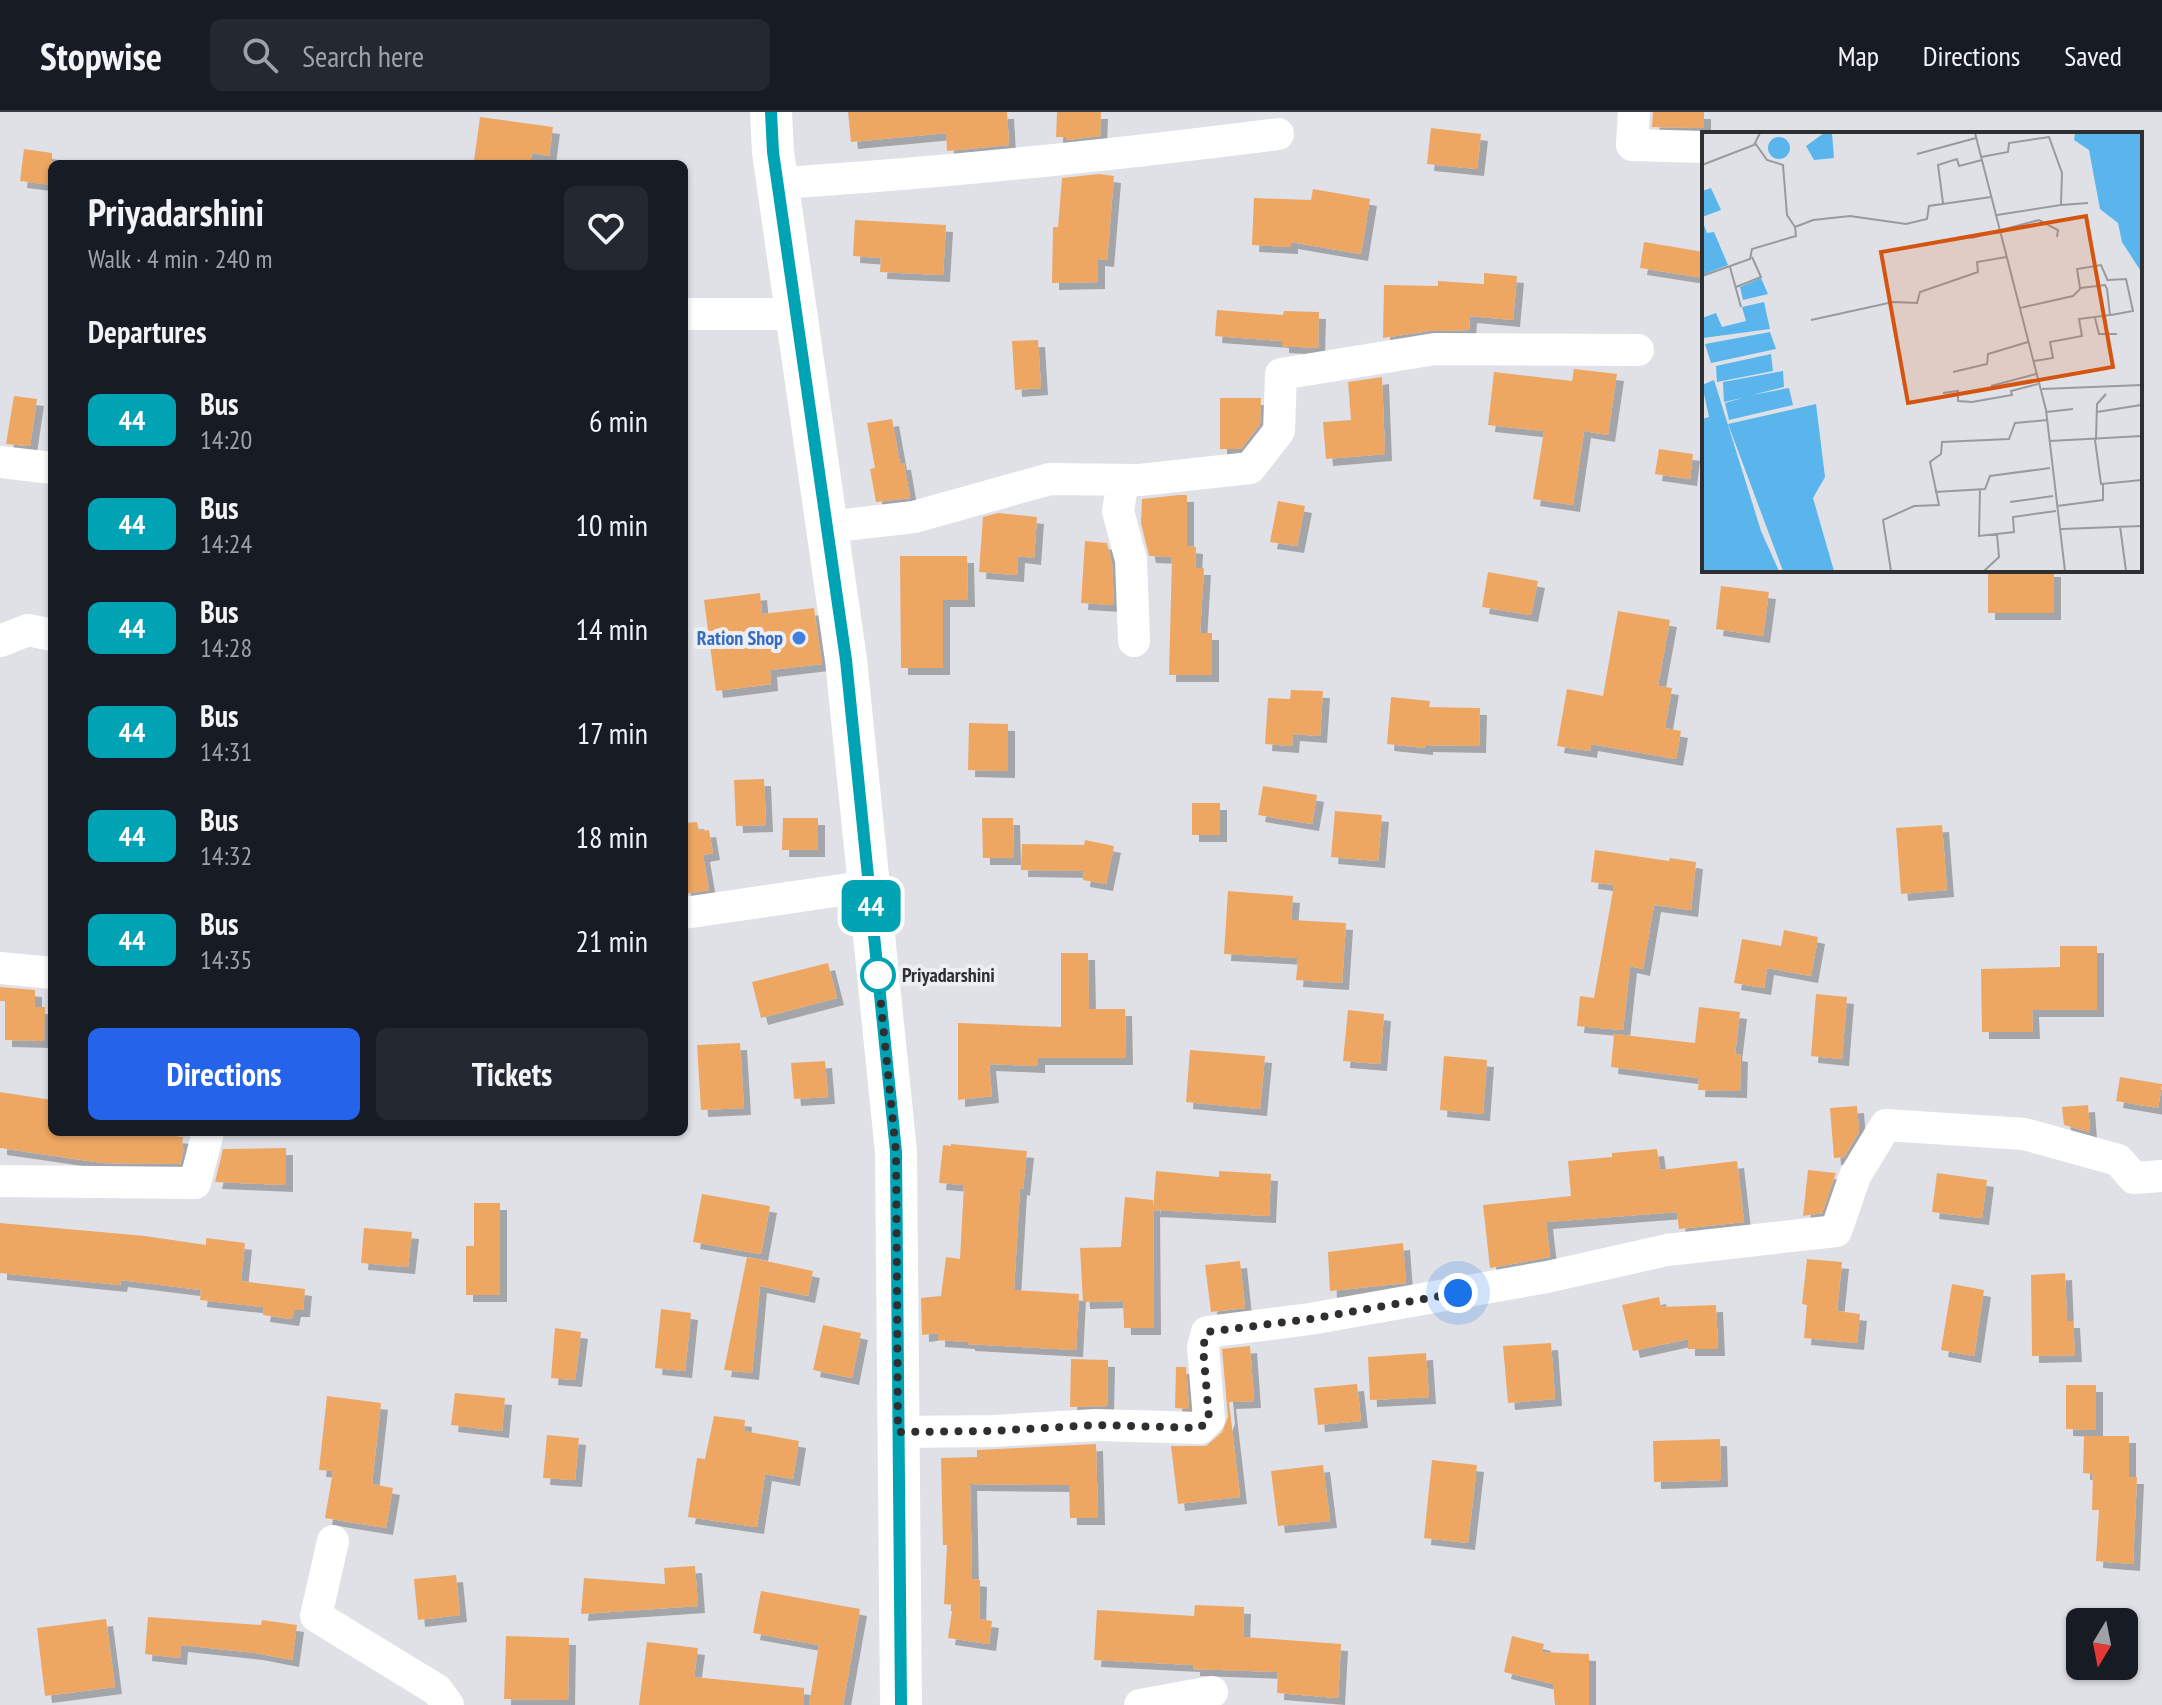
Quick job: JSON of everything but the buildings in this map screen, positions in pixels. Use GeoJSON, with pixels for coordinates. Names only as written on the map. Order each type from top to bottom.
{"type":"FeatureCollection","features":[{"type":"Feature","properties":{"kind":"main road"},"geometry":{"type":"LineString","coordinates":[[771,112],[777,183],[846,660],[896,1152],[901,1705]]}},
{"type":"Feature","properties":{"kind":"street"},"geometry":{"type":"LineString","coordinates":[[1634,112],[1632,145],[1702,147]]}},
{"type":"Feature","properties":{"kind":"street"},"geometry":{"type":"LineString","coordinates":[[777,183],[926,174],[1278,134]]}},
{"type":"Feature","properties":{"kind":"street"},"geometry":{"type":"LineString","coordinates":[[688,314],[796,314]]}},
{"type":"Feature","properties":{"kind":"street"},"geometry":{"type":"LineString","coordinates":[[827,527],[914,517],[1050,479],[1140,480],[1250,468],[1279,431],[1281,374],[1435,349],[1638,350]]}},
{"type":"Feature","properties":{"kind":"street"},"geometry":{"type":"LineString","coordinates":[[0,462],[48,468]]}},
{"type":"Feature","properties":{"kind":"street"},"geometry":{"type":"LineString","coordinates":[[1123,480],[1118,511],[1131,560],[1134,641]]}},
{"type":"Feature","properties":{"kind":"street"},"geometry":{"type":"LineString","coordinates":[[0,641],[28,630],[48,634]]}},
{"type":"Feature","properties":{"kind":"street"},"geometry":{"type":"LineString","coordinates":[[688,912],[869,886]]}},
{"type":"Feature","properties":{"kind":"street"},"geometry":{"type":"LineString","coordinates":[[0,968],[48,973]]}},
{"type":"Feature","properties":{"kind":"street"},"geometry":{"type":"LineString","coordinates":[[898,1432],[1096,1425],[1200,1428],[1209,1419],[1203,1347],[1207,1332],[1310,1319],[1547,1277],[1667,1250],[1836,1231],[1855,1176],[1886,1125],[2024,1134],[2118,1160],[2134,1178],[2162,1176]]}},
{"type":"Feature","properties":{"kind":"street"},"geometry":{"type":"LineString","coordinates":[[0,1181],[195,1183],[207,1136]]}},
{"type":"Feature","properties":{"kind":"street"},"geometry":{"type":"LineString","coordinates":[[333,1541],[316,1616],[437,1690],[448,1705]]}},
{"type":"Feature","properties":{"kind":"street"},"geometry":{"type":"LineString","coordinates":[[1140,1705],[1212,1692]]}},
{"type":"Feature","properties":{"kind":"bus line","name":"44"},"geometry":{"type":"LineString","coordinates":[[771,112],[773,152],[846,660],[896,1152],[901,1705]]}},
{"type":"Feature","properties":{"kind":"place","name":"Ration Shop"},"geometry":{"type":"Point","coordinates":[799,638]}},
{"type":"Feature","properties":{"kind":"place","name":"Priyadarshini"},"geometry":{"type":"Point","coordinates":[878,975]}},
{"type":"Feature","properties":{"kind":"route"},"geometry":{"type":"LineString","coordinates":[[878,975],[896,1152],[898,1432],[1096,1425],[1200,1428],[1209,1419],[1203,1347],[1207,1332],[1310,1319],[1458,1293]]}}]}
